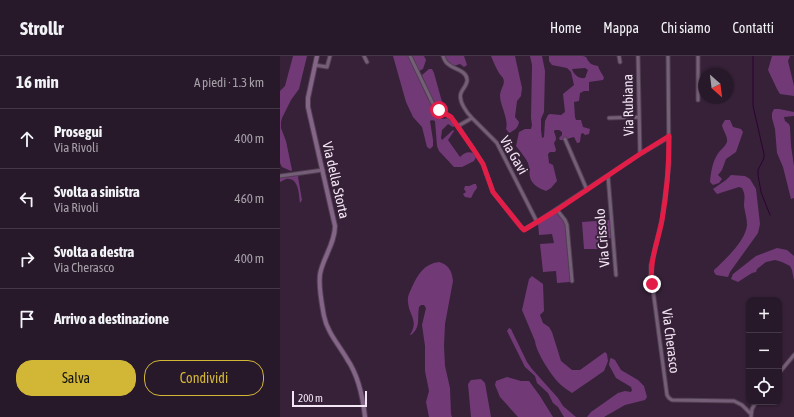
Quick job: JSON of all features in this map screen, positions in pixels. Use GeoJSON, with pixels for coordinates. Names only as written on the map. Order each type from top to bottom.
{"type":"FeatureCollection","features":[{"type":"Feature","properties":{"kind":"main road","name":"Via della Storta"},"geometry":{"type":"LineString","coordinates":[[317,56],[308,98],[308,107],[335,226],[332,243],[320,270],[320,290],[324,316],[331,334],[353,369],[359,388],[365,417]]}},
{"type":"Feature","properties":{"kind":"street"},"geometry":{"type":"LineString","coordinates":[[315,65],[327,67],[330,56]]}},
{"type":"Feature","properties":{"kind":"street"},"geometry":{"type":"LineString","coordinates":[[364,56],[367,62]]}},
{"type":"Feature","properties":{"kind":"street"},"geometry":{"type":"LineString","coordinates":[[410,56],[434,106],[449,116],[458,126],[483,164],[493,192],[523,229],[557,210],[669,136]]}},
{"type":"Feature","properties":{"kind":"street","name":"Via Gavi"},"geometry":{"type":"LineString","coordinates":[[443,56],[448,64],[463,72],[467,77],[467,82],[460,96],[464,109],[499,145],[537,222]]}},
{"type":"Feature","properties":{"kind":"street"},"geometry":{"type":"LineString","coordinates":[[619,56],[620,62]]}},
{"type":"Feature","properties":{"kind":"street","name":"Via Rubiana"},"geometry":{"type":"LineString","coordinates":[[638,56],[640,154]]}},
{"type":"Feature","properties":{"kind":"street","name":"Via Cherasco"},"geometry":{"type":"LineString","coordinates":[[668,56],[669,164],[662,220],[651,265],[651,275],[667,395],[672,400],[734,401],[742,405],[751,415]]}},
{"type":"Feature","properties":{"kind":"street"},"geometry":{"type":"LineString","coordinates":[[698,56],[698,68]]}},
{"type":"Feature","properties":{"kind":"street"},"geometry":{"type":"LineString","coordinates":[[609,118],[639,117]]}},
{"type":"Feature","properties":{"kind":"street"},"geometry":{"type":"LineString","coordinates":[[458,126],[472,118]]}},
{"type":"Feature","properties":{"kind":"street"},"geometry":{"type":"LineString","coordinates":[[565,139],[587,190]]}},
{"type":"Feature","properties":{"kind":"street"},"geometry":{"type":"LineString","coordinates":[[280,176],[323,170]]}},
{"type":"Feature","properties":{"kind":"street","name":"Via Crissolo"},"geometry":{"type":"LineString","coordinates":[[608,176],[616,275]]}},
{"type":"Feature","properties":{"kind":"street"},"geometry":{"type":"LineString","coordinates":[[557,210],[567,225],[572,281]]}},
{"type":"Feature","properties":{"kind":"street"},"geometry":{"type":"LineString","coordinates":[[782,369],[794,355]]}},
{"type":"Feature","properties":{"kind":"street"},"geometry":{"type":"LineString","coordinates":[[751,415],[755,405]]}},
{"type":"Feature","properties":{"kind":"shaded area"},"geometry":{"type":"Polygon","coordinates":[[[293,56],[307,56],[299,89],[291,100],[281,122],[291,171],[282,167],[280,163],[280,91],[285,86],[293,56]]]}},
{"type":"Feature","properties":{"kind":"shaded area"},"geometry":{"type":"Polygon","coordinates":[[[393,56],[408,56],[428,99],[436,111],[442,114],[440,116],[442,119],[449,118],[456,125],[453,127],[448,124],[442,130],[442,140],[453,130],[454,131],[448,140],[460,157],[463,154],[471,152],[476,157],[474,161],[462,167],[454,167],[439,151],[437,146],[435,121],[432,120],[430,121],[433,146],[430,149],[427,147],[422,127],[413,117],[406,102],[393,56]]]}},
{"type":"Feature","properties":{"kind":"shaded area"},"geometry":{"type":"Polygon","coordinates":[[[412,56],[424,56],[426,60],[423,69],[419,71],[412,56]]]}},
{"type":"Feature","properties":{"kind":"shaded area"},"geometry":{"type":"Polygon","coordinates":[[[444,56],[464,56],[467,65],[464,67],[460,64],[454,66],[447,63],[444,56]]]}},
{"type":"Feature","properties":{"kind":"shaded area"},"geometry":{"type":"Polygon","coordinates":[[[491,56],[515,56],[522,88],[521,96],[517,101],[515,117],[519,124],[516,129],[509,133],[506,129],[507,125],[500,96],[504,80],[499,74],[491,56]]]}},
{"type":"Feature","properties":{"kind":"shaded area"},"geometry":{"type":"Polygon","coordinates":[[[530,56],[542,56],[545,71],[544,112],[541,119],[542,138],[544,137],[545,121],[548,115],[561,115],[565,112],[563,94],[574,85],[571,72],[567,68],[552,65],[549,61],[549,56],[586,57],[590,63],[598,66],[604,78],[603,80],[589,82],[589,91],[580,93],[579,101],[574,102],[576,120],[581,120],[583,127],[590,129],[589,134],[581,134],[580,142],[577,143],[574,137],[560,140],[559,138],[562,135],[562,132],[559,130],[554,131],[556,138],[554,143],[556,150],[555,152],[550,152],[548,154],[549,163],[553,165],[557,181],[546,191],[539,188],[532,182],[528,163],[516,146],[519,132],[525,129],[531,129],[532,125],[532,65],[530,56]],[[585,68],[572,69],[577,76],[581,78],[585,78],[588,70],[585,68]]]}},
{"type":"Feature","properties":{"kind":"shaded area"},"geometry":{"type":"Polygon","coordinates":[[[772,56],[790,56],[788,61],[794,86],[794,96],[780,94],[777,89],[768,70],[772,56]]]}},
{"type":"Feature","properties":{"kind":"shaded area"},"geometry":{"type":"Polygon","coordinates":[[[429,69],[432,69],[434,73],[444,109],[436,106],[422,75],[429,69]]]}},
{"type":"Feature","properties":{"kind":"shaded area"},"geometry":{"type":"Polygon","coordinates":[[[774,109],[794,112],[794,116],[784,117],[785,121],[790,127],[794,166],[794,198],[791,199],[783,167],[777,153],[775,129],[772,118],[774,109]]]}},
{"type":"Feature","properties":{"kind":"shaded area"},"geometry":{"type":"Polygon","coordinates":[[[725,120],[730,120],[733,127],[741,129],[743,132],[736,152],[726,159],[722,170],[718,175],[722,179],[719,183],[713,185],[710,182],[711,171],[717,155],[727,142],[722,125],[725,120]]]}},
{"type":"Feature","properties":{"kind":"shaded area"},"geometry":{"type":"Polygon","coordinates":[[[300,175],[298,177],[302,200],[300,203],[298,187],[294,181],[286,179],[280,182],[280,177],[300,175]]]}},
{"type":"Feature","properties":{"kind":"shaded area"},"geometry":{"type":"Polygon","coordinates":[[[731,175],[745,176],[750,179],[756,189],[760,224],[758,233],[728,277],[716,275],[714,270],[724,261],[739,243],[746,231],[747,225],[744,195],[742,188],[739,187],[717,194],[713,189],[731,175]]]}},
{"type":"Feature","properties":{"kind":"shaded area"},"geometry":{"type":"Polygon","coordinates":[[[476,184],[477,188],[471,198],[465,197],[463,194],[466,192],[464,189],[465,186],[476,184]]]}},
{"type":"Feature","properties":{"kind":"shaded area"},"geometry":{"type":"Polygon","coordinates":[[[556,212],[565,222],[570,282],[557,283],[556,271],[543,272],[540,244],[554,243],[552,234],[539,235],[538,223],[556,212]]]}},
{"type":"Feature","properties":{"kind":"shaded area"},"geometry":{"type":"Polygon","coordinates":[[[610,220],[612,238],[598,239],[598,249],[584,249],[582,222],[610,220]]]}},
{"type":"Feature","properties":{"kind":"shaded area"},"geometry":{"type":"Polygon","coordinates":[[[777,248],[787,250],[794,256],[794,280],[790,266],[775,260],[766,262],[757,269],[756,272],[738,282],[731,279],[733,274],[756,256],[777,248]]]}},
{"type":"Feature","properties":{"kind":"shaded area"},"geometry":{"type":"Polygon","coordinates":[[[439,262],[449,269],[452,274],[453,281],[445,324],[444,346],[445,366],[450,388],[452,417],[429,417],[426,402],[429,391],[425,371],[425,346],[422,325],[426,308],[424,305],[419,307],[417,326],[414,332],[410,335],[413,330],[414,322],[409,307],[409,294],[422,270],[429,265],[439,262]]]}},
{"type":"Feature","properties":{"kind":"shaded area"},"geometry":{"type":"Polygon","coordinates":[[[532,276],[543,284],[544,311],[540,315],[543,323],[549,327],[552,332],[561,361],[572,370],[580,370],[605,352],[607,354],[608,361],[604,371],[572,393],[557,381],[545,364],[538,351],[522,310],[529,279],[532,276]]]}},
{"type":"Feature","properties":{"kind":"shaded area"},"geometry":{"type":"Polygon","coordinates":[[[509,328],[511,329],[532,369],[558,398],[563,406],[576,417],[564,417],[558,407],[553,403],[548,393],[537,383],[535,376],[525,367],[507,331],[509,328]]]}},
{"type":"Feature","properties":{"kind":"shaded area"},"geometry":{"type":"Polygon","coordinates":[[[611,358],[615,360],[621,370],[638,380],[644,386],[647,397],[645,400],[625,405],[604,417],[587,417],[591,412],[618,393],[625,391],[631,392],[632,390],[631,387],[616,378],[609,365],[611,358]]]}},
{"type":"Feature","properties":{"kind":"shaded area"},"geometry":{"type":"Polygon","coordinates":[[[507,377],[521,381],[529,381],[553,417],[518,417],[500,397],[495,385],[496,381],[507,377]]]}},
{"type":"Feature","properties":{"kind":"shaded area"},"geometry":{"type":"Polygon","coordinates":[[[481,379],[485,383],[491,417],[471,417],[468,384],[471,380],[481,379]]]}},
{"type":"Feature","properties":{"kind":"waterway"},"geometry":{"type":"LineString","coordinates":[[753,56],[753,106],[764,154],[764,158],[758,170],[758,175],[761,192],[770,215]]}},
{"type":"Feature","properties":{"kind":"route"},"geometry":{"type":"LineString","coordinates":[[439,110],[451,117],[458,126],[483,164],[493,192],[524,230],[669,136],[667,187],[662,220],[651,265],[652,284]]}}]}
